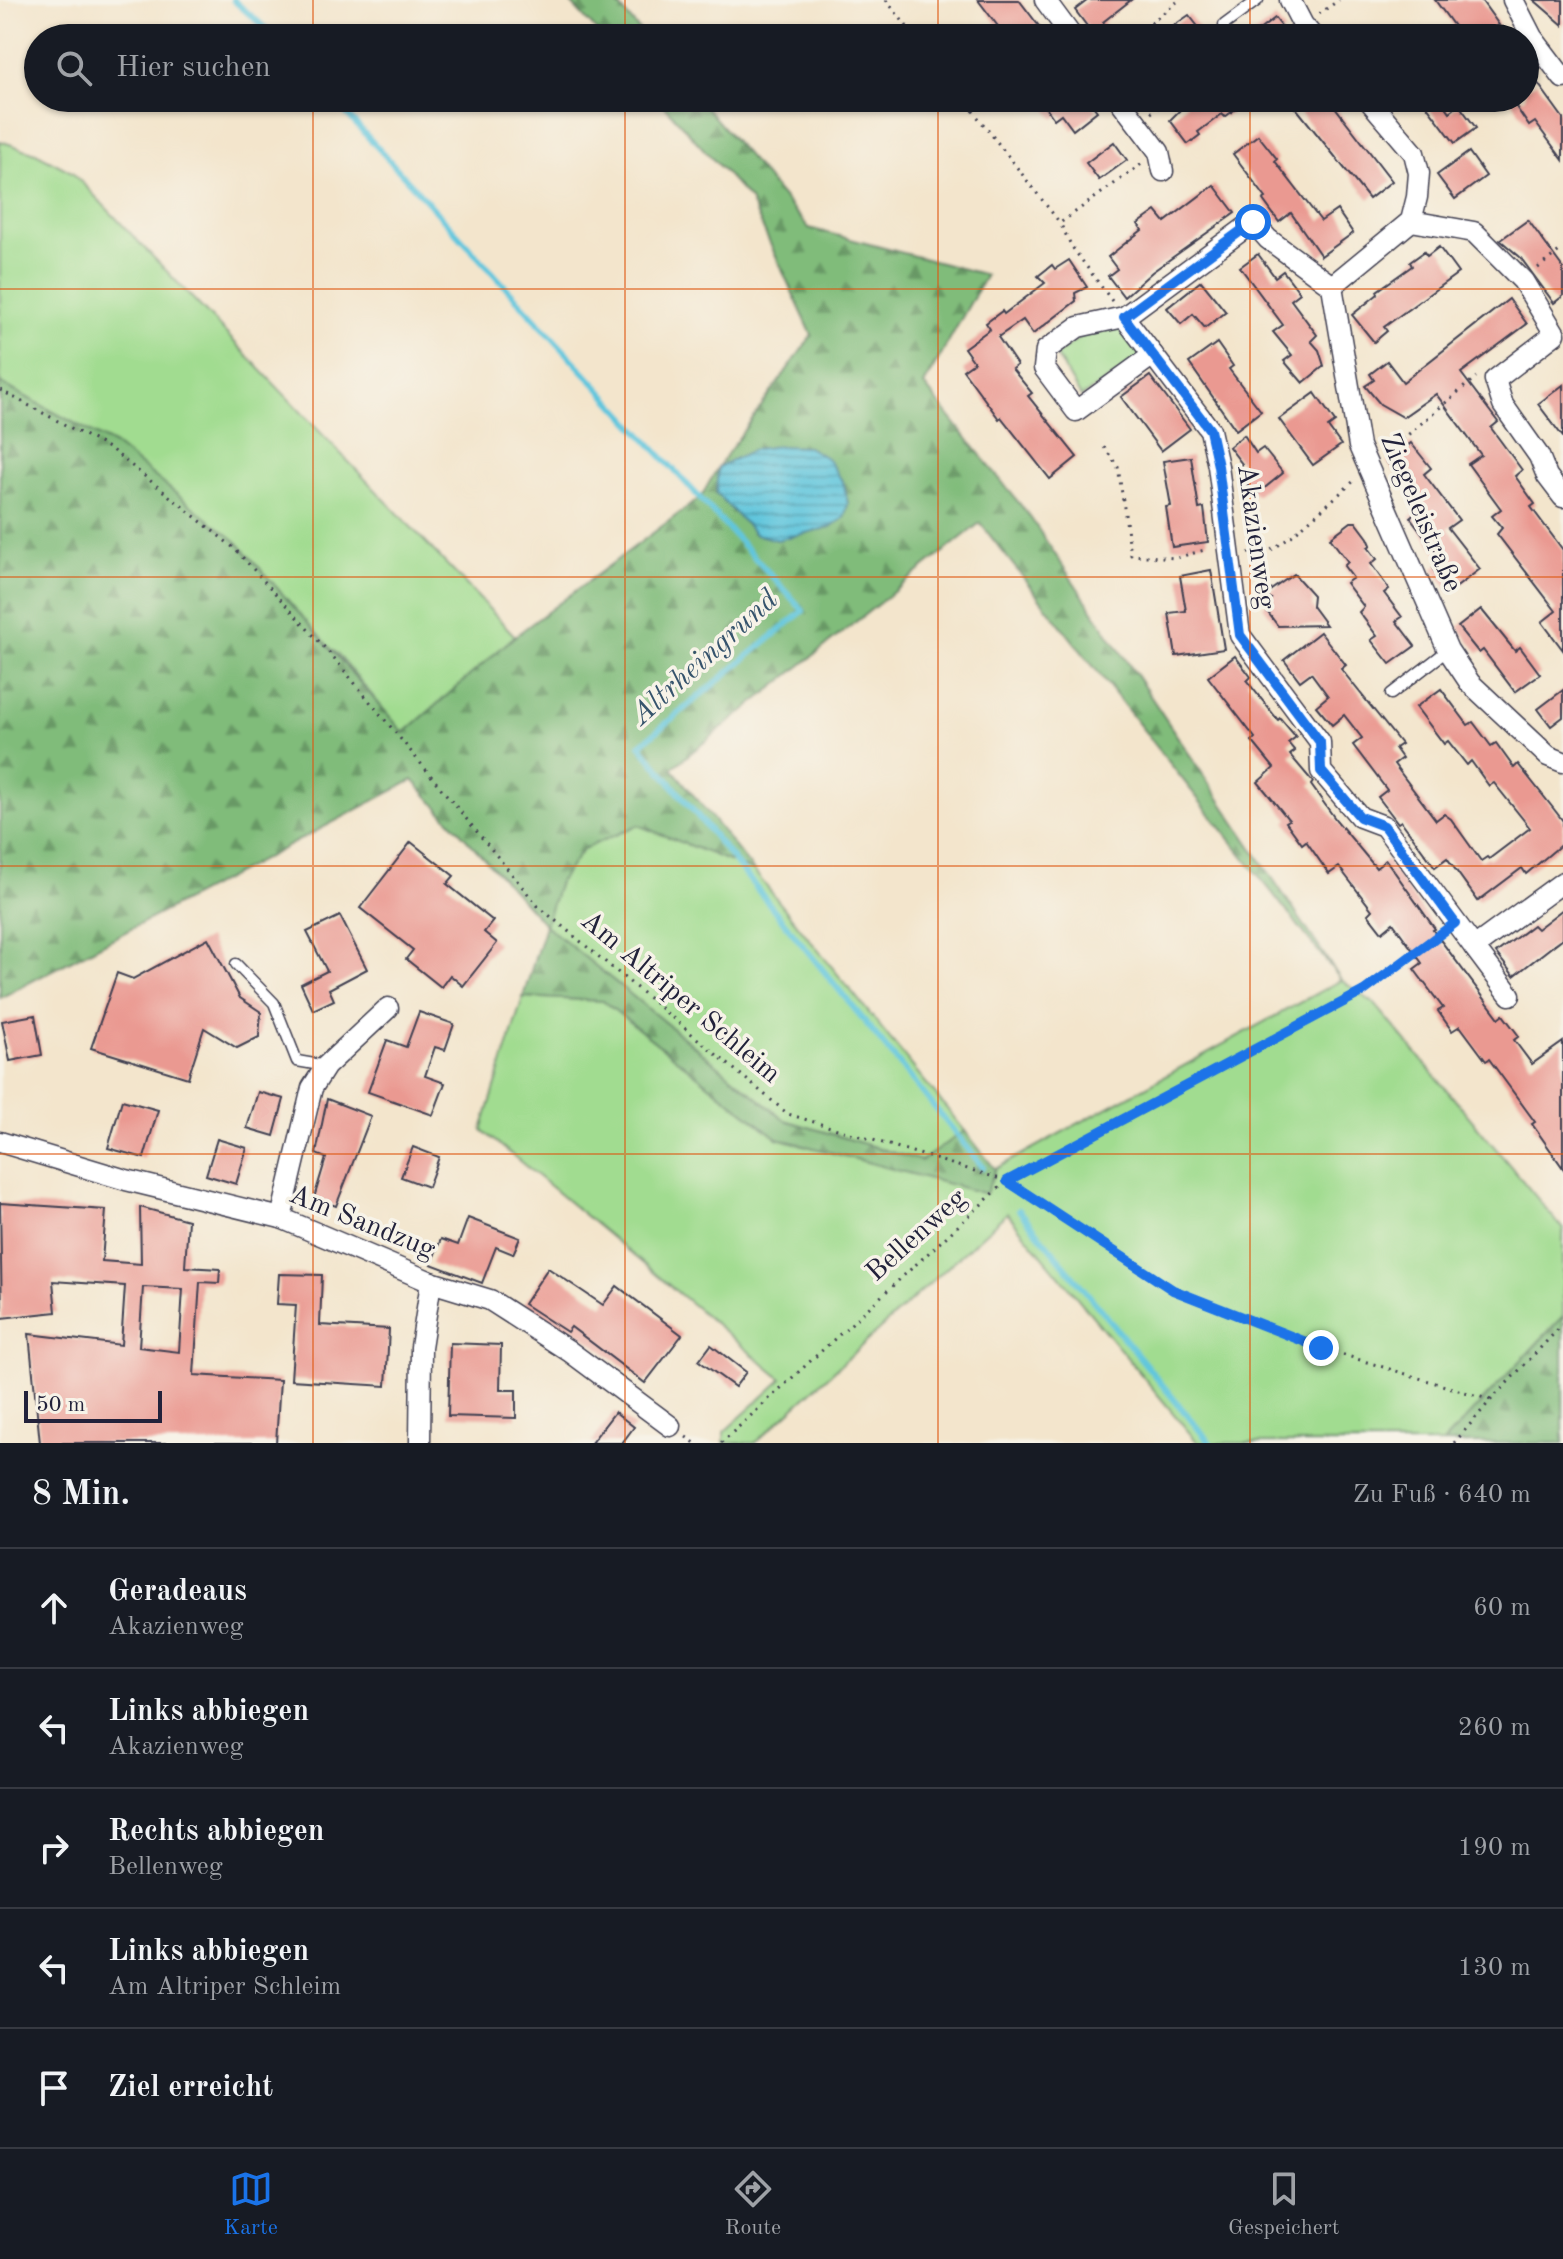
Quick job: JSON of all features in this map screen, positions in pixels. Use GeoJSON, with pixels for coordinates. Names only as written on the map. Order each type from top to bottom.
{"type":"FeatureCollection","features":[{"type":"Feature","properties":{"kind":"street"},"geometry":{"type":"LineString","coordinates":[[1045,0],[1063,24]]}},
{"type":"Feature","properties":{"kind":"street"},"geometry":{"type":"LineString","coordinates":[[1290,0],[1304,24]]}},
{"type":"Feature","properties":{"kind":"street"},"geometry":{"type":"LineString","coordinates":[[1513,0],[1525,24]]}},
{"type":"Feature","properties":{"kind":"street"},"geometry":{"type":"LineString","coordinates":[[1539,45],[1560,69]]}},
{"type":"Feature","properties":{"kind":"street"},"geometry":{"type":"LineString","coordinates":[[1127,112],[1161,162]]}},
{"type":"Feature","properties":{"kind":"street"},"geometry":{"type":"LineString","coordinates":[[1153,355],[1076,411],[1044,368],[1046,350],[1078,327],[1124,317],[1253,222],[1268,239],[1332,286],[1411,221],[1419,173],[1414,153],[1379,112]]}},
{"type":"Feature","properties":{"kind":"street"},"geometry":{"type":"LineString","coordinates":[[1411,221],[1474,232],[1523,281],[1559,339],[1495,380],[1503,405],[1563,497]]}},
{"type":"Feature","properties":{"kind":"street","name":"Ziegeleistraße"},"geometry":{"type":"LineString","coordinates":[[1332,286],[1359,446],[1448,650],[1470,683],[1548,756],[1563,762]]}},
{"type":"Feature","properties":{"kind":"street","name":"Akazienweg"},"geometry":{"type":"LineString","coordinates":[[1124,317],[1210,430],[1229,543],[1240,635],[1320,742],[1321,771],[1360,817],[1384,826],[1510,995]]}},
{"type":"Feature","properties":{"kind":"street"},"geometry":{"type":"LineString","coordinates":[[1474,947],[1563,882]]}},
{"type":"Feature","properties":{"kind":"street"},"geometry":{"type":"LineString","coordinates":[[281,1218],[312,1088],[326,1066],[388,1008]]}},
{"type":"Feature","properties":{"kind":"street","name":"Am Sandzug"},"geometry":{"type":"LineString","coordinates":[[0,1142],[126,1180],[281,1218],[431,1282],[490,1300],[569,1351],[670,1426]]}},
{"type":"Feature","properties":{"kind":"street"},"geometry":{"type":"LineString","coordinates":[[420,1443],[421,1347],[431,1282]]}},
{"type":"Feature","properties":{"kind":"lane"},"geometry":{"type":"LineString","coordinates":[[1225,24],[1258,0]]}},
{"type":"Feature","properties":{"kind":"lane"},"geometry":{"type":"LineString","coordinates":[[1391,694],[1448,650]]}},
{"type":"Feature","properties":{"kind":"lane"},"geometry":{"type":"LineString","coordinates":[[236,964],[274,1003],[297,1061],[326,1066]]}},
{"type":"Feature","properties":{"kind":"path"},"geometry":{"type":"LineString","coordinates":[[886,0],[905,24]]}},
{"type":"Feature","properties":{"kind":"path"},"geometry":{"type":"LineString","coordinates":[[1316,24],[1339,0]]}},
{"type":"Feature","properties":{"kind":"path"},"geometry":{"type":"LineString","coordinates":[[1150,24],[1177,2]]}},
{"type":"Feature","properties":{"kind":"path"},"geometry":{"type":"LineString","coordinates":[[974,112],[1060,223],[1072,247],[1124,317]]}},
{"type":"Feature","properties":{"kind":"path"},"geometry":{"type":"LineString","coordinates":[[1060,223],[1161,162]]}},
{"type":"Feature","properties":{"kind":"path"},"geometry":{"type":"LineString","coordinates":[[1523,281],[1563,248]]}},
{"type":"Feature","properties":{"kind":"path"},"geometry":{"type":"LineString","coordinates":[[1104,447],[1118,467],[1131,555],[1176,558],[1229,543],[1247,553],[1268,552],[1319,514],[1368,468],[1477,377],[1495,380]]}},
{"type":"Feature","properties":{"kind":"path","name":"Am Altriper Schleim"},"geometry":{"type":"LineString","coordinates":[[0,390],[112,450],[234,548],[334,658],[538,906],[788,1114],[1007,1181],[1173,1290],[1321,1348],[1491,1400]]}},
{"type":"Feature","properties":{"kind":"path","name":"Bellenweg"},"geometry":{"type":"LineString","coordinates":[[721,1443],[1007,1181],[1364,991],[1455,923]]}},
{"type":"Feature","properties":{"kind":"path"},"geometry":{"type":"LineString","coordinates":[[1454,1443],[1563,1324]]}},
{"type":"Feature","properties":{"kind":"green space"},"geometry":{"type":"Polygon","coordinates":[[[568,0],[614,0],[634,24],[590,24],[568,0]]]}},
{"type":"Feature","properties":{"kind":"green space"},"geometry":{"type":"Polygon","coordinates":[[[670,112],[710,112],[809,228],[986,275],[924,385],[1028,514],[1341,980],[980,523],[672,768],[754,871],[638,825],[583,849],[559,882],[545,925],[413,780],[0,998],[0,383],[115,445],[237,542],[404,733],[515,636],[701,497],[718,467],[812,335],[750,200],[670,112]]]}},
{"type":"Feature","properties":{"kind":"green space"},"geometry":{"type":"Polygon","coordinates":[[[0,141],[36,153],[72,172],[515,636],[404,734],[341,658],[115,445],[0,383],[0,141]]]}},
{"type":"Feature","properties":{"kind":"green space"},"geometry":{"type":"Polygon","coordinates":[[[1125,320],[1148,354],[1081,397],[1056,355],[1093,328],[1125,320]]]}},
{"type":"Feature","properties":{"kind":"green space"},"geometry":{"type":"Polygon","coordinates":[[[638,825],[754,871],[965,1131],[921,1161],[785,1120],[545,925],[559,882],[583,849],[638,825]]]}},
{"type":"Feature","properties":{"kind":"green space"},"geometry":{"type":"Polygon","coordinates":[[[545,925],[785,1120],[921,1161],[965,1131],[995,1169],[986,1194],[777,1138],[603,1001],[523,997],[545,925]]]}},
{"type":"Feature","properties":{"kind":"green space"},"geometry":{"type":"Polygon","coordinates":[[[1341,980],[1375,1004],[1563,1229],[1563,1316],[1443,1443],[1198,1443],[1007,1213],[755,1443],[724,1443],[724,1432],[782,1379],[482,1130],[523,997],[603,1001],[777,1138],[986,1193],[995,1169],[1341,980]]]}},
{"type":"Feature","properties":{"kind":"green space"},"geometry":{"type":"Polygon","coordinates":[[[1563,1316],[1563,1443],[1443,1443],[1563,1316]]]}},
{"type":"Feature","properties":{"kind":"water"},"geometry":{"type":"Polygon","coordinates":[[[808,447],[828,459],[844,484],[848,504],[844,518],[831,527],[777,540],[755,534],[716,493],[718,467],[755,449],[808,447]]]}},
{"type":"Feature","properties":{"kind":"building"},"geometry":{"type":"Polygon","coordinates":[[[978,0],[1019,0],[1037,24],[996,24],[978,0]]]}},
{"type":"Feature","properties":{"kind":"building"},"geometry":{"type":"Polygon","coordinates":[[[1088,0],[1131,0],[1104,24],[1086,24],[1075,10],[1088,0]]]}},
{"type":"Feature","properties":{"kind":"building"},"geometry":{"type":"Polygon","coordinates":[[[1435,0],[1481,0],[1498,24],[1452,24],[1435,0]]]}},
{"type":"Feature","properties":{"kind":"building"},"geometry":{"type":"Polygon","coordinates":[[[1534,0],[1563,0],[1563,25],[1534,0]]]}},
{"type":"Feature","properties":{"kind":"building"},"geometry":{"type":"Polygon","coordinates":[[[1189,15],[1196,24],[1176,24],[1189,15]]]}},
{"type":"Feature","properties":{"kind":"building"},"geometry":{"type":"Polygon","coordinates":[[[1539,85],[1563,118],[1563,160],[1535,122],[1529,126],[1520,112],[1539,112],[1539,85]]]}},
{"type":"Feature","properties":{"kind":"building"},"geometry":{"type":"Polygon","coordinates":[[[1049,112],[1096,112],[1073,130],[1061,114],[1054,119],[1049,112]]]}},
{"type":"Feature","properties":{"kind":"building"},"geometry":{"type":"Polygon","coordinates":[[[1178,112],[1232,112],[1225,117],[1222,114],[1188,144],[1170,120],[1178,112]]]}},
{"type":"Feature","properties":{"kind":"building"},"geometry":{"type":"Polygon","coordinates":[[[1299,112],[1339,112],[1392,181],[1369,199],[1299,112]]]}},
{"type":"Feature","properties":{"kind":"building"},"geometry":{"type":"Polygon","coordinates":[[[1432,112],[1464,112],[1476,128],[1455,143],[1432,112]]]}},
{"type":"Feature","properties":{"kind":"building"},"geometry":{"type":"Polygon","coordinates":[[[1258,135],[1321,221],[1337,210],[1353,233],[1321,256],[1291,213],[1279,222],[1263,200],[1266,198],[1233,154],[1258,135]]]}},
{"type":"Feature","properties":{"kind":"building"},"geometry":{"type":"Polygon","coordinates":[[[1114,142],[1127,160],[1099,180],[1086,163],[1114,142]]]}},
{"type":"Feature","properties":{"kind":"building"},"geometry":{"type":"Polygon","coordinates":[[[1469,152],[1486,176],[1455,199],[1437,175],[1469,152]]]}},
{"type":"Feature","properties":{"kind":"building"},"geometry":{"type":"Polygon","coordinates":[[[1214,185],[1235,213],[1152,272],[1124,297],[1108,276],[1117,269],[1108,257],[1142,230],[1138,224],[1156,211],[1165,222],[1214,185]]]}},
{"type":"Feature","properties":{"kind":"building"},"geometry":{"type":"Polygon","coordinates":[[[1528,220],[1563,268],[1563,296],[1554,303],[1520,257],[1500,240],[1528,220]]]}},
{"type":"Feature","properties":{"kind":"building"},"geometry":{"type":"Polygon","coordinates":[[[1439,247],[1458,273],[1384,327],[1387,331],[1374,342],[1352,315],[1378,294],[1377,291],[1412,266],[1410,262],[1424,252],[1427,256],[1439,247]]]}},
{"type":"Feature","properties":{"kind":"building"},"geometry":{"type":"Polygon","coordinates":[[[1258,254],[1275,277],[1283,271],[1300,293],[1291,300],[1317,335],[1311,341],[1319,350],[1324,366],[1303,383],[1284,361],[1292,355],[1273,332],[1283,325],[1240,267],[1258,254]]]}},
{"type":"Feature","properties":{"kind":"building"},"geometry":{"type":"Polygon","coordinates":[[[1069,260],[1087,287],[1075,293],[1076,301],[1033,334],[1023,320],[998,337],[1017,365],[1012,369],[1032,393],[1028,396],[1077,457],[1050,479],[1001,417],[999,419],[963,370],[974,362],[964,348],[990,329],[986,323],[1002,311],[1004,314],[1045,283],[1038,276],[1052,265],[1055,269],[1069,260]]]}},
{"type":"Feature","properties":{"kind":"building"},"geometry":{"type":"Polygon","coordinates":[[[1201,281],[1226,312],[1205,328],[1193,314],[1181,324],[1167,308],[1201,281]]]}},
{"type":"Feature","properties":{"kind":"building"},"geometry":{"type":"Polygon","coordinates":[[[1509,299],[1527,324],[1461,373],[1498,422],[1491,428],[1522,470],[1515,476],[1535,504],[1531,507],[1563,550],[1563,650],[1542,622],[1556,611],[1497,534],[1502,528],[1492,516],[1501,509],[1468,464],[1481,455],[1436,394],[1403,417],[1380,404],[1365,386],[1374,380],[1370,374],[1387,361],[1403,382],[1509,299]]]}},
{"type":"Feature","properties":{"kind":"building"},"geometry":{"type":"Polygon","coordinates":[[[1217,343],[1233,366],[1229,369],[1261,411],[1236,430],[1189,363],[1217,343]]]}},
{"type":"Feature","properties":{"kind":"building"},"geometry":{"type":"Polygon","coordinates":[[[1150,376],[1190,429],[1161,451],[1121,397],[1150,376]]]}},
{"type":"Feature","properties":{"kind":"building"},"geometry":{"type":"Polygon","coordinates":[[[1563,385],[1563,437],[1538,404],[1563,385]]]}},
{"type":"Feature","properties":{"kind":"building"},"geometry":{"type":"Polygon","coordinates":[[[1315,393],[1335,422],[1328,427],[1341,445],[1313,465],[1279,419],[1315,393]]]}},
{"type":"Feature","properties":{"kind":"building"},"geometry":{"type":"Polygon","coordinates":[[[1244,435],[1256,453],[1263,448],[1283,473],[1256,495],[1235,471],[1242,464],[1229,447],[1244,435]]]}},
{"type":"Feature","properties":{"kind":"building"},"geometry":{"type":"Polygon","coordinates":[[[1411,443],[1431,468],[1424,474],[1459,520],[1448,528],[1480,569],[1450,592],[1433,569],[1443,561],[1410,517],[1422,507],[1387,462],[1411,443]]]}},
{"type":"Feature","properties":{"kind":"building"},"geometry":{"type":"Polygon","coordinates":[[[1191,457],[1199,509],[1204,508],[1208,542],[1172,547],[1166,507],[1171,506],[1163,461],[1191,457]]]}},
{"type":"Feature","properties":{"kind":"building"},"geometry":{"type":"Polygon","coordinates":[[[1351,522],[1356,522],[1368,538],[1371,545],[1368,547],[1377,559],[1371,564],[1389,589],[1384,593],[1402,617],[1396,621],[1415,646],[1390,664],[1371,640],[1377,636],[1359,612],[1364,607],[1346,583],[1353,578],[1344,566],[1348,562],[1330,538],[1351,522]]]}},
{"type":"Feature","properties":{"kind":"building"},"geometry":{"type":"Polygon","coordinates":[[[1211,570],[1224,649],[1176,656],[1169,613],[1186,611],[1180,576],[1211,570]]]}},
{"type":"Feature","properties":{"kind":"building"},"geometry":{"type":"Polygon","coordinates":[[[1294,574],[1313,595],[1312,606],[1326,625],[1278,626],[1263,606],[1271,599],[1264,595],[1294,574]]]}},
{"type":"Feature","properties":{"kind":"building"},"geometry":{"type":"Polygon","coordinates":[[[1481,609],[1515,651],[1520,647],[1540,674],[1515,692],[1483,650],[1479,653],[1458,627],[1481,609]]]}},
{"type":"Feature","properties":{"kind":"building"},"geometry":{"type":"Polygon","coordinates":[[[1320,632],[1346,665],[1341,669],[1401,744],[1395,748],[1402,758],[1394,764],[1436,820],[1444,814],[1451,819],[1481,861],[1487,857],[1489,859],[1530,828],[1494,783],[1489,786],[1471,761],[1467,765],[1448,741],[1444,744],[1416,707],[1441,689],[1468,725],[1473,722],[1491,746],[1496,743],[1514,768],[1518,764],[1553,808],[1563,821],[1563,843],[1526,874],[1522,868],[1478,901],[1447,858],[1435,867],[1401,821],[1398,823],[1378,797],[1387,790],[1353,745],[1362,738],[1344,715],[1332,725],[1316,706],[1328,696],[1311,673],[1300,681],[1284,660],[1320,632]]]}},
{"type":"Feature","properties":{"kind":"building"},"geometry":{"type":"Polygon","coordinates":[[[1235,656],[1251,677],[1247,681],[1296,737],[1288,743],[1295,751],[1290,755],[1313,782],[1311,785],[1336,820],[1376,868],[1386,860],[1433,930],[1499,1018],[1503,1015],[1519,1036],[1514,1040],[1532,1064],[1563,1042],[1563,1168],[1532,1124],[1535,1122],[1489,1059],[1486,1061],[1460,1026],[1452,1031],[1438,1011],[1443,1008],[1414,969],[1422,963],[1393,923],[1382,932],[1368,914],[1372,910],[1339,867],[1329,874],[1306,841],[1302,844],[1286,822],[1289,820],[1258,782],[1274,768],[1208,677],[1235,656]]]}},
{"type":"Feature","properties":{"kind":"building"},"geometry":{"type":"Polygon","coordinates":[[[1563,690],[1563,717],[1551,726],[1538,709],[1563,690]]]}},
{"type":"Feature","properties":{"kind":"building"},"geometry":{"type":"Polygon","coordinates":[[[411,842],[454,876],[447,884],[493,921],[484,932],[497,943],[463,986],[450,975],[441,987],[406,959],[413,950],[360,908],[411,842]]]}},
{"type":"Feature","properties":{"kind":"building"},"geometry":{"type":"Polygon","coordinates":[[[1563,909],[1563,938],[1514,976],[1496,953],[1533,925],[1537,929],[1563,909]]]}},
{"type":"Feature","properties":{"kind":"building"},"geometry":{"type":"Polygon","coordinates":[[[340,916],[367,969],[329,989],[334,1000],[313,1010],[301,984],[327,971],[307,932],[340,916]]]}},
{"type":"Feature","properties":{"kind":"building"},"geometry":{"type":"Polygon","coordinates":[[[208,938],[240,998],[261,1012],[259,1037],[237,1048],[204,1028],[188,1078],[91,1048],[117,973],[133,979],[208,938]]]}},
{"type":"Feature","properties":{"kind":"building"},"geometry":{"type":"Polygon","coordinates":[[[419,1012],[454,1024],[445,1050],[435,1047],[425,1076],[445,1083],[433,1115],[368,1092],[387,1040],[406,1047],[419,1012]]]}},
{"type":"Feature","properties":{"kind":"building"},"geometry":{"type":"Polygon","coordinates":[[[35,1015],[42,1055],[10,1061],[2,1021],[35,1015]]]}},
{"type":"Feature","properties":{"kind":"building"},"geometry":{"type":"Polygon","coordinates":[[[258,1092],[284,1099],[274,1136],[247,1128],[258,1092]]]}},
{"type":"Feature","properties":{"kind":"building"},"geometry":{"type":"Polygon","coordinates":[[[327,1099],[371,1116],[336,1206],[314,1198],[326,1158],[316,1154],[327,1099]]]}},
{"type":"Feature","properties":{"kind":"building"},"geometry":{"type":"Polygon","coordinates":[[[122,1100],[158,1110],[144,1158],[108,1148],[122,1100]]]}},
{"type":"Feature","properties":{"kind":"building"},"geometry":{"type":"Polygon","coordinates":[[[217,1139],[247,1148],[236,1184],[206,1175],[217,1139]]]}},
{"type":"Feature","properties":{"kind":"building"},"geometry":{"type":"Polygon","coordinates":[[[413,1147],[439,1157],[428,1187],[401,1177],[413,1147]]]}},
{"type":"Feature","properties":{"kind":"building"},"geometry":{"type":"Polygon","coordinates":[[[0,1203],[106,1210],[102,1261],[141,1264],[140,1207],[188,1220],[185,1267],[220,1269],[219,1283],[200,1282],[194,1375],[280,1380],[276,1443],[40,1443],[29,1334],[121,1345],[125,1286],[53,1281],[56,1312],[2,1318],[0,1203]],[[143,1287],[139,1347],[179,1352],[183,1289],[143,1287]]]}},
{"type":"Feature","properties":{"kind":"building"},"geometry":{"type":"Polygon","coordinates":[[[468,1218],[520,1238],[513,1254],[496,1247],[482,1283],[431,1264],[441,1239],[458,1245],[468,1218]]]}},
{"type":"Feature","properties":{"kind":"building"},"geometry":{"type":"Polygon","coordinates":[[[548,1268],[603,1305],[617,1286],[682,1335],[645,1383],[571,1327],[567,1332],[524,1304],[548,1268]]]}},
{"type":"Feature","properties":{"kind":"building"},"geometry":{"type":"Polygon","coordinates":[[[279,1274],[322,1275],[320,1325],[389,1329],[386,1386],[291,1380],[296,1305],[277,1304],[279,1274]]]}},
{"type":"Feature","properties":{"kind":"building"},"geometry":{"type":"Polygon","coordinates":[[[450,1343],[501,1345],[500,1390],[516,1390],[516,1418],[448,1416],[450,1343]]]}},
{"type":"Feature","properties":{"kind":"building"},"geometry":{"type":"Polygon","coordinates":[[[711,1345],[746,1372],[735,1387],[699,1361],[711,1345]]]}},
{"type":"Feature","properties":{"kind":"building"},"geometry":{"type":"Polygon","coordinates":[[[615,1412],[634,1427],[622,1443],[591,1443],[615,1412]]]}},
{"type":"Feature","properties":{"kind":"waterway","name":"Altrheingrund"},"geometry":{"type":"LineString","coordinates":[[233,0],[261,24]]}},
{"type":"Feature","properties":{"kind":"waterway","name":"Altrheingrund"},"geometry":{"type":"LineString","coordinates":[[345,112],[803,611],[640,745],[983,1167]]}},
{"type":"Feature","properties":{"kind":"waterway","name":"Altrheingrund"},"geometry":{"type":"LineString","coordinates":[[1019,1210],[1210,1443]]}},
{"type":"Feature","properties":{"kind":"route"},"geometry":{"type":"LineString","coordinates":[[1253,222],[1124,317],[1210,430],[1218,466],[1240,635],[1320,742],[1321,771],[1360,817],[1384,826],[1455,923],[1364,991],[1007,1181],[1173,1290],[1321,1348]]}}]}
